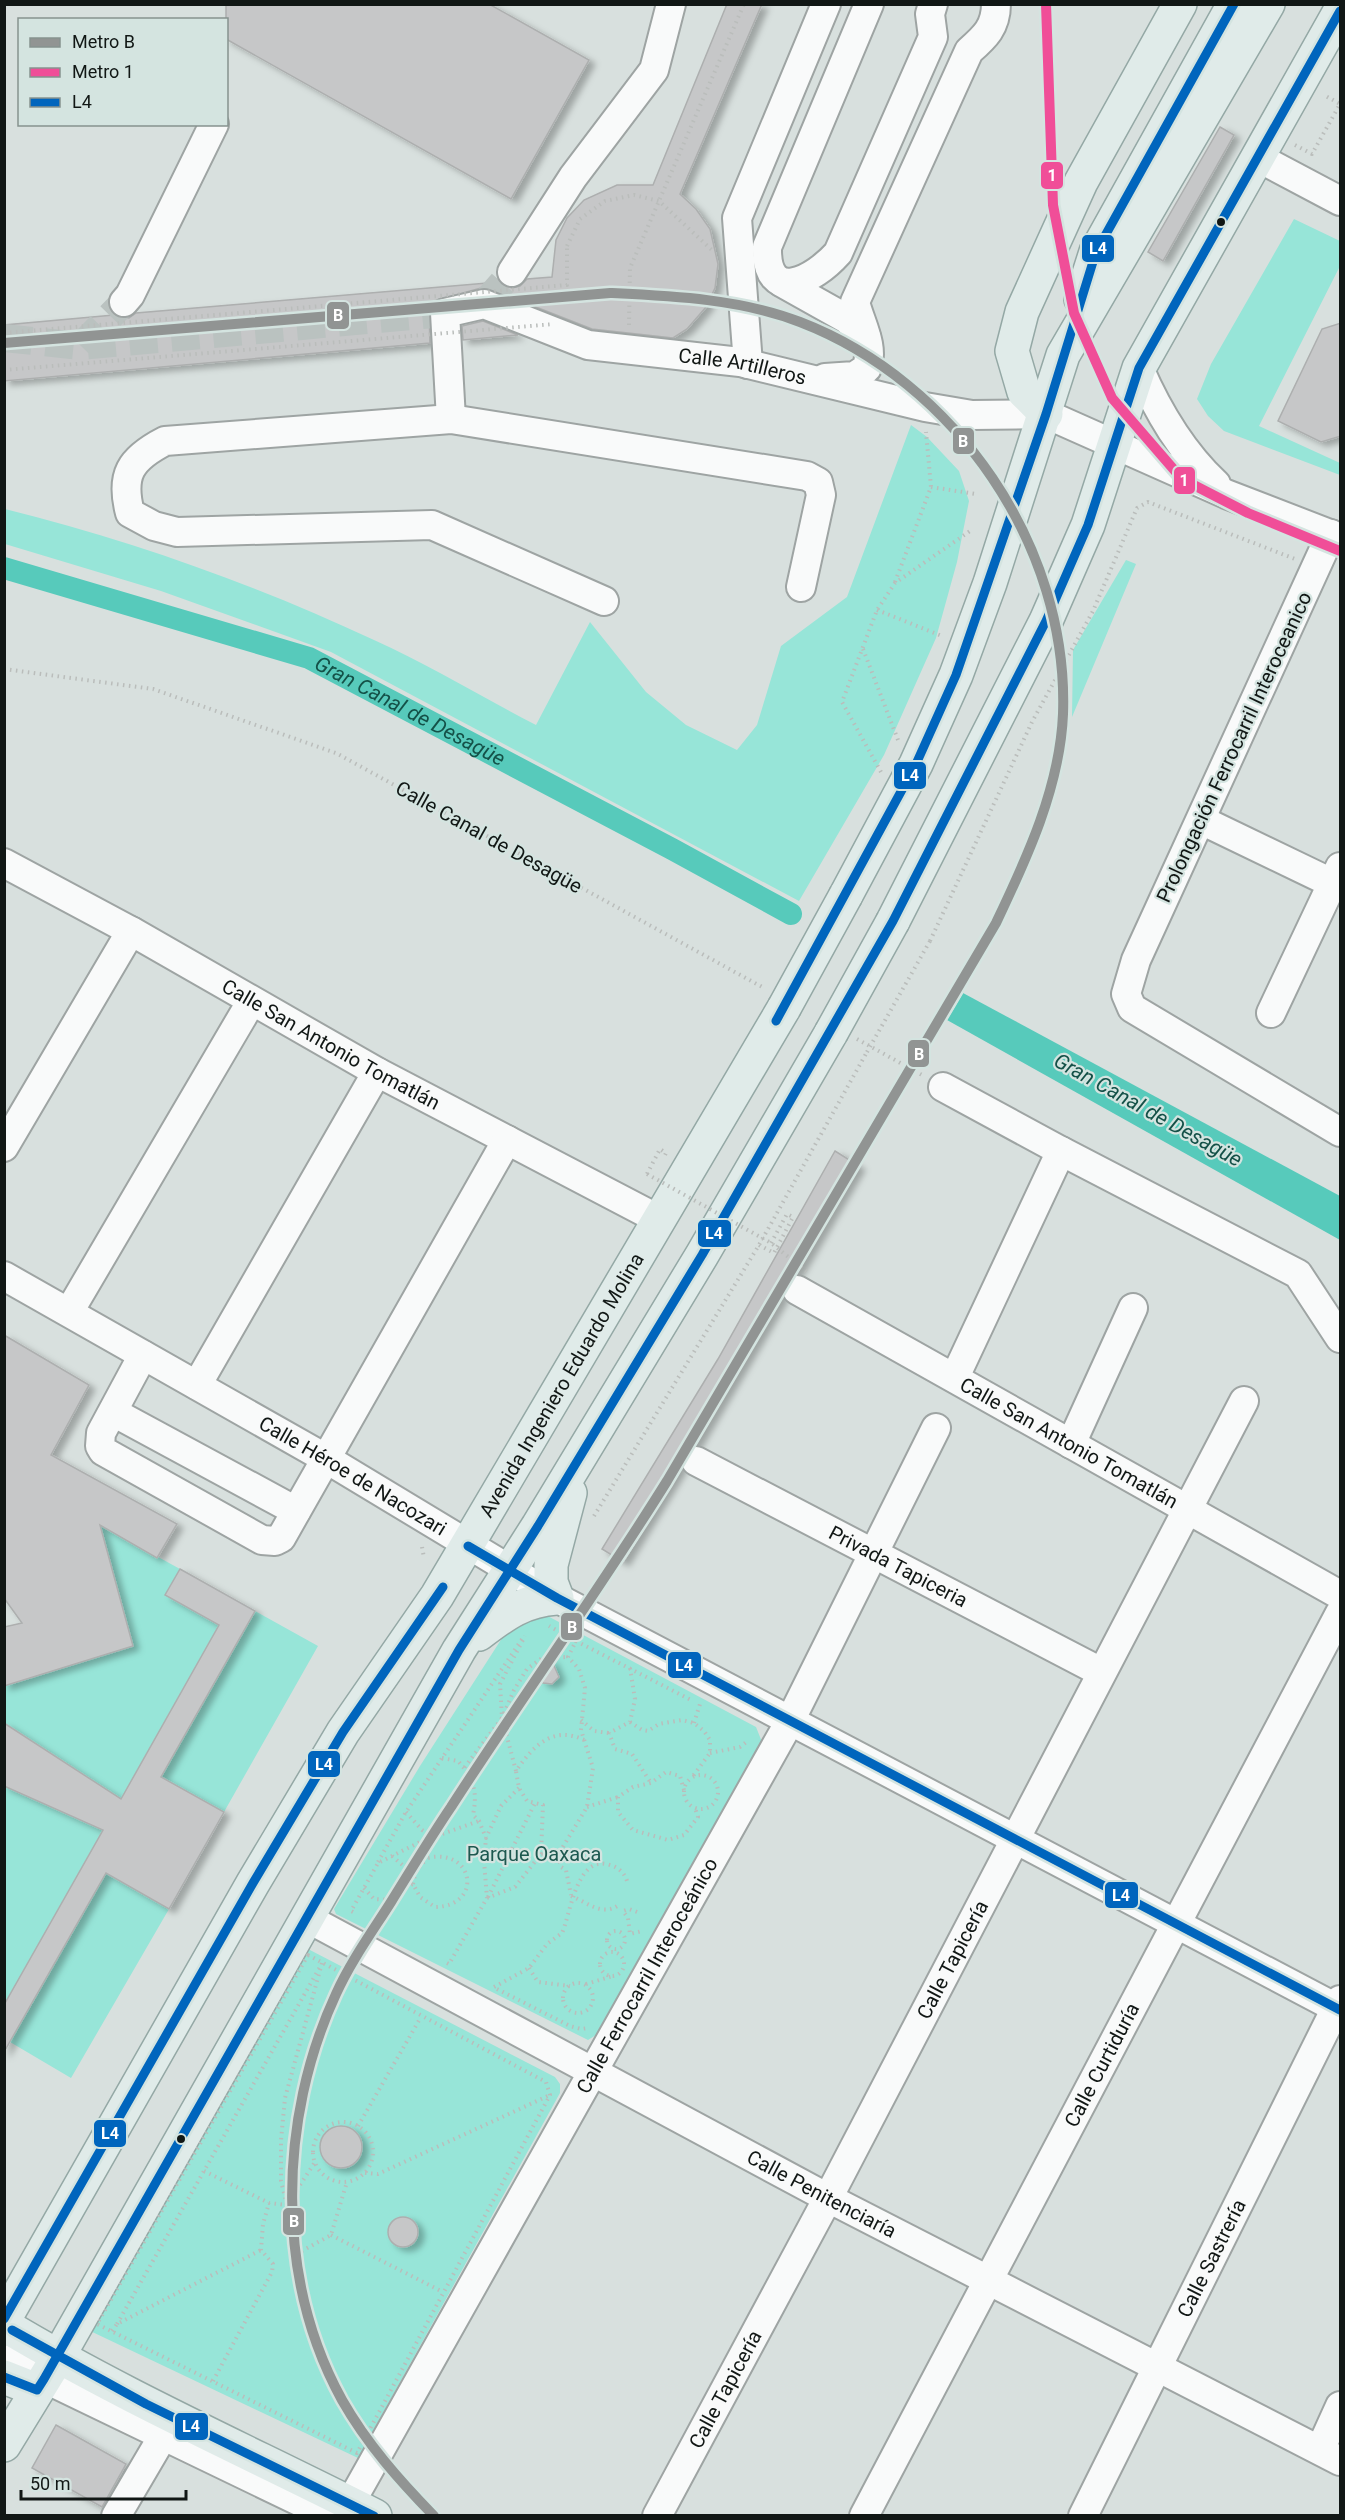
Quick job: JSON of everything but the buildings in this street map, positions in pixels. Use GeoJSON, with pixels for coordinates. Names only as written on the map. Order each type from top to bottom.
{"type":"FeatureCollection","features":[{"type":"Feature","properties":{"kind":"main road"},"geometry":{"type":"LineString","coordinates":[[1046,414],[1024,392],[1012,351],[1022,312],[1081,182],[1180,4]]}},
{"type":"Feature","properties":{"kind":"main road"},"geometry":{"type":"LineString","coordinates":[[1063,356],[1096,252],[1234,4]]}},
{"type":"Feature","properties":{"kind":"main road","name":"Avenida Ingeniero Eduardo Molina"},"geometry":{"type":"LineString","coordinates":[[4,2319],[253,1883],[343,1732],[437,1596],[468,1546],[660,1220],[775,999],[846,895],[916,764],[956,675],[1046,414],[1063,356],[1268,4]]}},
{"type":"Feature","properties":{"kind":"main road"},"geometry":{"type":"LineString","coordinates":[[4,2445],[459,1650],[510,1571],[840,1034],[893,921],[1046,621],[1088,525],[1116,446],[1139,368],[1341,11]]}},
{"type":"Feature","properties":{"kind":"main road"},"geometry":{"type":"LineString","coordinates":[[459,1650],[510,1610],[524,1603],[550,1611],[551,1565],[578,1461]]}},
{"type":"Feature","properties":{"kind":"main road"},"geometry":{"type":"LineString","coordinates":[[4,2325],[46,2375]]}},
{"type":"Feature","properties":{"kind":"main road"},"geometry":{"type":"LineString","coordinates":[[4,2377],[46,2375],[169,2427],[350,2512]]}},
{"type":"Feature","properties":{"kind":"street"},"geometry":{"type":"LineString","coordinates":[[512,272],[573,177],[654,69],[671,4]]}},
{"type":"Feature","properties":{"kind":"street"},"geometry":{"type":"LineString","coordinates":[[748,364],[737,218],[826,4]]}},
{"type":"Feature","properties":{"kind":"street"},"geometry":{"type":"LineString","coordinates":[[867,338],[847,319],[781,282],[772,274],[766,263],[766,247],[869,4]]}},
{"type":"Feature","properties":{"kind":"street"},"geometry":{"type":"LineString","coordinates":[[781,282],[793,283],[806,280],[820,271],[838,253],[933,37],[930,14],[933,4]]}},
{"type":"Feature","properties":{"kind":"street"},"geometry":{"type":"LineString","coordinates":[[796,375],[835,379],[855,376],[867,368],[870,358],[867,338],[855,302],[969,51],[989,33],[995,19],[996,4]]}},
{"type":"Feature","properties":{"kind":"street"},"geometry":{"type":"LineString","coordinates":[[124,302],[130,295],[213,126]]}},
{"type":"Feature","properties":{"kind":"street"},"geometry":{"type":"LineString","coordinates":[[1264,144],[1341,201]]}},
{"type":"Feature","properties":{"kind":"street","name":"Calle Artilleros"},"geometry":{"type":"LineString","coordinates":[[451,419],[445,313],[484,304],[588,345],[691,355],[748,364],[925,407],[972,416],[1046,414]]}},
{"type":"Feature","properties":{"kind":"street"},"geometry":{"type":"LineString","coordinates":[[1139,368],[1159,413],[1180,444],[1199,469],[1226,494]]}},
{"type":"Feature","properties":{"kind":"street"},"geometry":{"type":"LineString","coordinates":[[1046,414],[1226,494],[1336,536]]}},
{"type":"Feature","properties":{"kind":"street"},"geometry":{"type":"LineString","coordinates":[[604,601],[432,525],[177,532],[154,526],[130,513],[125,492],[129,471],[144,452],[165,441],[451,419],[813,478],[818,482],[821,495],[801,587]]}},
{"type":"Feature","properties":{"kind":"street","name":"Prolongación Ferrocarril Interoceanico"},"geometry":{"type":"LineString","coordinates":[[1336,536],[1316,567],[1136,960],[1126,994],[1132,1008],[1341,1131]]}},
{"type":"Feature","properties":{"kind":"street"},"geometry":{"type":"LineString","coordinates":[[1201,820],[1338,879],[1271,1013]]}},
{"type":"Feature","properties":{"kind":"street","name":"Calle San Antonio Tomatlán"},"geometry":{"type":"LineString","coordinates":[[4,863],[132,931],[251,1002],[377,1072],[660,1220]]}},
{"type":"Feature","properties":{"kind":"street"},"geometry":{"type":"LineString","coordinates":[[4,1147],[14,1115],[132,931]]}},
{"type":"Feature","properties":{"kind":"street"},"geometry":{"type":"LineString","coordinates":[[69,1312],[251,1002]]}},
{"type":"Feature","properties":{"kind":"street"},"geometry":{"type":"LineString","coordinates":[[197,1385],[377,1072]]}},
{"type":"Feature","properties":{"kind":"street"},"geometry":{"type":"LineString","coordinates":[[943,1087],[1298,1274],[1341,1338]]}},
{"type":"Feature","properties":{"kind":"street"},"geometry":{"type":"LineString","coordinates":[[143,1355],[99,1439],[103,1451],[262,1540],[275,1541],[281,1538],[507,1140]]}},
{"type":"Feature","properties":{"kind":"street"},"geometry":{"type":"LineString","coordinates":[[955,1377],[1061,1151]]}},
{"type":"Feature","properties":{"kind":"street","name":"Calle Héroe de Nacozari"},"geometry":{"type":"LineString","coordinates":[[4,1276],[325,1458],[510,1571],[550,1611],[790,1721],[1339,2006]]}},
{"type":"Feature","properties":{"kind":"street","name":"Calle San Antonio Tomatlán"},"geometry":{"type":"LineString","coordinates":[[802,1281],[955,1377],[1188,1511],[1341,1595]]}},
{"type":"Feature","properties":{"kind":"street"},"geometry":{"type":"LineString","coordinates":[[1071,1444],[1133,1308]]}},
{"type":"Feature","properties":{"kind":"street","name":"Calle Tapicería"},"geometry":{"type":"LineString","coordinates":[[657,2516],[1017,1840],[1101,1672],[1188,1511],[1244,1401]]}},
{"type":"Feature","properties":{"kind":"street"},"geometry":{"type":"LineString","coordinates":[[112,1412],[296,1511]]}},
{"type":"Feature","properties":{"kind":"street","name":"Calle Ferrocarril Interoceánico"},"geometry":{"type":"LineString","coordinates":[[350,2512],[591,2071],[790,1721],[936,1428]]}},
{"type":"Feature","properties":{"kind":"street","name":"Privada Tapiceria"},"geometry":{"type":"LineString","coordinates":[[696,1461],[875,1552],[1101,1672]]}},
{"type":"Feature","properties":{"kind":"street","name":"Calle Curtiduría"},"geometry":{"type":"LineString","coordinates":[[864,2516],[1341,1613]]}},
{"type":"Feature","properties":{"kind":"street","name":"Calle Penitenciaría"},"geometry":{"type":"LineString","coordinates":[[307,1918],[828,2198],[1330,2456]]}},
{"type":"Feature","properties":{"kind":"street","name":"Calle Sastrería"},"geometry":{"type":"LineString","coordinates":[[1083,2516],[1155,2367],[1339,2006]]}},
{"type":"Feature","properties":{"kind":"street"},"geometry":{"type":"LineString","coordinates":[[4,2359],[46,2375]]}},
{"type":"Feature","properties":{"kind":"street"},"geometry":{"type":"LineString","coordinates":[[1330,2456],[1341,2406]]}},
{"type":"Feature","properties":{"kind":"street"},"geometry":{"type":"LineString","coordinates":[[116,2516],[169,2427]]}},
{"type":"Feature","properties":{"kind":"path"},"geometry":{"type":"LineString","coordinates":[[628,330],[630,268],[744,4]]}},
{"type":"Feature","properties":{"kind":"path"},"geometry":{"type":"LineString","coordinates":[[1264,144],[1312,154],[1340,104]]}},
{"type":"Feature","properties":{"kind":"path"},"geometry":{"type":"LineString","coordinates":[[4,333],[567,285],[567,246],[580,219],[604,201],[634,195],[659,201],[714,252]]}},
{"type":"Feature","properties":{"kind":"path"},"geometry":{"type":"LineString","coordinates":[[4,370],[554,324]]}},
{"type":"Feature","properties":{"kind":"path"},"geometry":{"type":"LineString","coordinates":[[881,773],[842,702],[877,610],[895,583],[931,487],[925,407]]}},
{"type":"Feature","properties":{"kind":"path"},"geometry":{"type":"LineString","coordinates":[[931,487],[976,494]]}},
{"type":"Feature","properties":{"kind":"path"},"geometry":{"type":"LineString","coordinates":[[593,1517],[759,1245],[930,941],[1032,722],[1097,601],[1137,508],[1148,502],[1316,567]]}},
{"type":"Feature","properties":{"kind":"path"},"geometry":{"type":"LineString","coordinates":[[895,583],[970,531]]}},
{"type":"Feature","properties":{"kind":"path"},"geometry":{"type":"LineString","coordinates":[[877,610],[942,636]]}},
{"type":"Feature","properties":{"kind":"path"},"geometry":{"type":"LineString","coordinates":[[863,649],[898,741]]}},
{"type":"Feature","properties":{"kind":"path","name":"Calle Canal de Desagüe"},"geometry":{"type":"LineString","coordinates":[[4,669],[153,689],[336,753],[775,999]]}},
{"type":"Feature","properties":{"kind":"path"},"geometry":{"type":"LineString","coordinates":[[840,1034],[943,1087]]}},
{"type":"Feature","properties":{"kind":"path"},"geometry":{"type":"LineString","coordinates":[[661,1161],[666,1153],[660,1149],[647,1174],[771,1243],[802,1281]]}},
{"type":"Feature","properties":{"kind":"path"},"geometry":{"type":"LineString","coordinates":[[651,1179],[656,1170]]}},
{"type":"Feature","properties":{"kind":"path"},"geometry":{"type":"LineString","coordinates":[[759,1245],[774,1253],[793,1217],[787,1214],[771,1243]]}},
{"type":"Feature","properties":{"kind":"path"},"geometry":{"type":"LineString","coordinates":[[422,1547],[424,1558]]}},
{"type":"Feature","properties":{"kind":"path"},"geometry":{"type":"LineString","coordinates":[[550,1611],[576,1641],[709,1709]]}},
{"type":"Feature","properties":{"kind":"path"},"geometry":{"type":"LineString","coordinates":[[360,1916],[351,1911],[406,1812],[527,1631],[500,1684],[502,1718],[519,1788],[527,1801],[543,1805],[541,1854],[515,1887],[487,1898]]}},
{"type":"Feature","properties":{"kind":"path"},"geometry":{"type":"LineString","coordinates":[[568,1657],[576,1641]]}},
{"type":"Feature","properties":{"kind":"path"},"geometry":{"type":"LineString","coordinates":[[464,1768],[502,1718],[514,1690],[536,1661],[549,1656],[568,1657],[579,1669],[585,1688],[580,1730],[593,1768],[587,1807],[561,1850],[559,1859],[561,1867],[566,1870],[571,1896]]}},
{"type":"Feature","properties":{"kind":"path"},"geometry":{"type":"LineString","coordinates":[[630,1668],[635,1699],[630,1722]]}},
{"type":"Feature","properties":{"kind":"path"},"geometry":{"type":"LineString","coordinates":[[694,1723],[700,1704]]}},
{"type":"Feature","properties":{"kind":"path"},"geometry":{"type":"LineString","coordinates":[[581,1720],[594,1731],[609,1733],[630,1722]]}},
{"type":"Feature","properties":{"kind":"path"},"geometry":{"type":"LineString","coordinates":[[630,1722],[648,1731],[668,1722],[682,1720],[694,1723],[710,1740],[710,1753],[684,1790]]}},
{"type":"Feature","properties":{"kind":"path"},"geometry":{"type":"LineString","coordinates":[[747,1729],[753,1738],[753,1748]]}},
{"type":"Feature","properties":{"kind":"path"},"geometry":{"type":"LineString","coordinates":[[609,1733],[615,1749],[632,1754],[651,1783]]}},
{"type":"Feature","properties":{"kind":"path"},"geometry":{"type":"LineString","coordinates":[[516,1771],[540,1742],[558,1735],[573,1735],[585,1740]]}},
{"type":"Feature","properties":{"kind":"path"},"geometry":{"type":"LineString","coordinates":[[710,1753],[740,1747],[753,1738]]}},
{"type":"Feature","properties":{"kind":"path"},"geometry":{"type":"LineString","coordinates":[[442,1758],[458,1761],[475,1783],[476,1801],[472,1815],[479,1821],[486,1838]]}},
{"type":"Feature","properties":{"kind":"path"},"geometry":{"type":"LineString","coordinates":[[587,1807],[618,1797],[633,1787],[651,1783],[666,1772],[680,1776],[686,1802],[695,1808],[698,1817],[684,1835],[668,1840],[633,1830],[618,1812],[618,1797]]}},
{"type":"Feature","properties":{"kind":"path"},"geometry":{"type":"LineString","coordinates":[[693,1776],[710,1777],[719,1792],[711,1806],[695,1808]]}},
{"type":"Feature","properties":{"kind":"path"},"geometry":{"type":"LineString","coordinates":[[487,1898],[484,1861],[486,1838],[501,1806],[519,1788]]}},
{"type":"Feature","properties":{"kind":"path"},"geometry":{"type":"LineString","coordinates":[[449,1964],[487,1898],[535,1803]]}},
{"type":"Feature","properties":{"kind":"path"},"geometry":{"type":"LineString","coordinates":[[406,1812],[422,1830],[435,1838]]}},
{"type":"Feature","properties":{"kind":"path"},"geometry":{"type":"LineString","coordinates":[[378,1863],[422,1841],[479,1821]]}},
{"type":"Feature","properties":{"kind":"path"},"geometry":{"type":"LineString","coordinates":[[422,1841],[428,1858]]}},
{"type":"Feature","properties":{"kind":"path"},"geometry":{"type":"LineString","coordinates":[[541,1854],[561,1850]]}},
{"type":"Feature","properties":{"kind":"path"},"geometry":{"type":"LineString","coordinates":[[440,1855],[459,1863],[468,1881],[466,1891],[455,1904],[435,1907],[420,1898],[413,1884],[416,1871],[428,1858],[440,1855]]}},
{"type":"Feature","properties":{"kind":"path"},"geometry":{"type":"LineString","coordinates":[[392,1856],[407,1869],[416,1871]]}},
{"type":"Feature","properties":{"kind":"path"},"geometry":{"type":"LineString","coordinates":[[494,1988],[529,1968],[547,1944],[562,1933],[571,1896],[589,1869],[603,1863],[618,1868],[627,1881]]}},
{"type":"Feature","properties":{"kind":"path"},"geometry":{"type":"LineString","coordinates":[[380,1927],[390,1900],[404,1887],[413,1884]]}},
{"type":"Feature","properties":{"kind":"path"},"geometry":{"type":"LineString","coordinates":[[364,1888],[374,1899],[390,1900]]}},
{"type":"Feature","properties":{"kind":"path"},"geometry":{"type":"LineString","coordinates":[[571,1896],[600,1910],[611,1909],[620,1904]]}},
{"type":"Feature","properties":{"kind":"path"},"geometry":{"type":"LineString","coordinates":[[630,1934],[628,1918],[623,1911],[629,1909],[637,1912]]}},
{"type":"Feature","properties":{"kind":"path"},"geometry":{"type":"LineString","coordinates":[[370,1922],[390,1932]]}},
{"type":"Feature","properties":{"kind":"path"},"geometry":{"type":"LineString","coordinates":[[529,1968],[538,1982],[570,1986],[613,1975],[620,1972],[624,1966],[622,1958],[607,1943],[608,1936],[612,1932],[630,1934],[644,1930],[647,1925]]}},
{"type":"Feature","properties":{"kind":"path"},"geometry":{"type":"LineString","coordinates":[[613,1975],[603,1971],[601,1960],[609,1952],[622,1947],[625,1942],[620,1932]]}},
{"type":"Feature","properties":{"kind":"path"},"geometry":{"type":"LineString","coordinates":[[439,1959],[458,1969]]}},
{"type":"Feature","properties":{"kind":"path"},"geometry":{"type":"LineString","coordinates":[[315,2162],[327,2178],[347,2182],[365,2173],[378,2174],[550,2095],[546,2082],[322,1963]]}},
{"type":"Feature","properties":{"kind":"path"},"geometry":{"type":"LineString","coordinates":[[112,2331],[322,1963]]}},
{"type":"Feature","properties":{"kind":"path"},"geometry":{"type":"LineString","coordinates":[[322,1963],[285,2098],[281,2140],[281,2181],[287,2205],[291,2257],[308,2333],[336,2399],[355,2432],[364,2441]]}},
{"type":"Feature","properties":{"kind":"path"},"geometry":{"type":"LineString","coordinates":[[485,1983],[570,2026],[581,2030],[595,2026]]}},
{"type":"Feature","properties":{"kind":"path"},"geometry":{"type":"LineString","coordinates":[[570,1986],[564,1994],[564,2003],[570,2011],[580,2013],[589,2009],[593,2001],[591,1991],[584,1984]]}},
{"type":"Feature","properties":{"kind":"path"},"geometry":{"type":"LineString","coordinates":[[358,2126],[421,2016]]}},
{"type":"Feature","properties":{"kind":"path"},"geometry":{"type":"LineString","coordinates":[[287,2205],[315,2162],[315,2141],[328,2125],[348,2122],[358,2126],[371,2139],[373,2148],[370,2165],[365,2173]]}},
{"type":"Feature","properties":{"kind":"path"},"geometry":{"type":"LineString","coordinates":[[204,2171],[269,2203],[287,2205]]}},
{"type":"Feature","properties":{"kind":"path"},"geometry":{"type":"LineString","coordinates":[[291,2257],[331,2235],[347,2182]]}},
{"type":"Feature","properties":{"kind":"path"},"geometry":{"type":"LineString","coordinates":[[213,2381],[272,2272],[273,2264],[261,2250],[263,2224],[269,2203]]}},
{"type":"Feature","properties":{"kind":"path"},"geometry":{"type":"LineString","coordinates":[[331,2235],[444,2292]]}},
{"type":"Feature","properties":{"kind":"path"},"geometry":{"type":"LineString","coordinates":[[117,2324],[261,2250]]}},
{"type":"Feature","properties":{"kind":"path"},"geometry":{"type":"LineString","coordinates":[[97,2324],[357,2453]]}},
{"type":"Feature","properties":{"kind":"green space"},"geometry":{"type":"Polygon","coordinates":[[[1294,219],[1340,241],[1340,266],[1259,426],[1340,463],[1340,475],[1224,431],[1208,416],[1197,399],[1211,364],[1294,219]]]}},
{"type":"Feature","properties":{"kind":"green space"},"geometry":{"type":"Polygon","coordinates":[[[911,425],[927,437],[959,471],[969,501],[957,562],[936,638],[884,755],[799,901],[331,652],[161,591],[5,544],[5,509],[100,535],[192,565],[284,600],[374,640],[536,725],[590,622],[646,692],[686,725],[737,750],[757,725],[781,646],[847,597],[911,425]]]}},
{"type":"Feature","properties":{"kind":"green space"},"geometry":{"type":"Polygon","coordinates":[[[1126,560],[1136,564],[1072,717],[1073,650],[1126,560]]]}},
{"type":"Feature","properties":{"kind":"green space"},"geometry":{"type":"Polygon","coordinates":[[[100,1525],[180,1569],[166,1595],[219,1625],[121,1799],[5,1723],[4,1686],[133,1646],[100,1525]]]}},
{"type":"Feature","properties":{"kind":"green space"},"geometry":{"type":"Polygon","coordinates":[[[255,1611],[318,1646],[224,1812],[161,1777],[255,1611]]]}},
{"type":"Feature","properties":{"kind":"green space","name":"Parque Oaxaca"},"geometry":{"type":"Polygon","coordinates":[[[542,1613],[756,1727],[762,1742],[761,1751],[596,2035],[588,2040],[336,1914],[334,1909],[420,1766],[504,1635],[542,1613]]]}},
{"type":"Feature","properties":{"kind":"green space"},"geometry":{"type":"Polygon","coordinates":[[[5,1786],[103,1830],[7,2002],[5,2000],[5,1786]]]}},
{"type":"Feature","properties":{"kind":"green space"},"geometry":{"type":"Polygon","coordinates":[[[106,1873],[169,1909],[71,2078],[10,2042],[106,1873]]]}},
{"type":"Feature","properties":{"kind":"green space"},"geometry":{"type":"Polygon","coordinates":[[[308,1949],[555,2077],[560,2084],[560,2093],[358,2458],[86,2329],[308,1949]]]}},
{"type":"Feature","properties":{"kind":"water"},"geometry":{"type":"Polygon","coordinates":[[[963,993],[1340,1196],[1340,1240],[947,1020],[963,993]]]}},
{"type":"Feature","properties":{"kind":"waterway","name":"Gran Canal de Desagüe"},"geometry":{"type":"LineString","coordinates":[[4,568],[309,658],[791,914]]}},
{"type":"Feature","properties":{"kind":"tunnel"},"geometry":{"type":"LineString","coordinates":[[484,304],[512,272]]}},
{"type":"Feature","properties":{"kind":"tunnel"},"geometry":{"type":"LineString","coordinates":[[81,346],[124,302]]}},
{"type":"Feature","properties":{"kind":"tunnel"},"geometry":{"type":"LineString","coordinates":[[4,338],[81,346],[445,313]]}},
{"type":"Feature","properties":{"kind":"metro line","name":"1"},"geometry":{"type":"LineString","coordinates":[[1046,4],[1053,205],[1074,313],[1112,398],[1182,479],[1248,513],[1340,551]]}},
{"type":"Feature","properties":{"kind":"metro line","name":"B"},"geometry":{"type":"LineString","coordinates":[[4,343],[610,293],[707,300],[777,314],[800,322],[856,349],[908,385],[953,428],[992,478],[1024,532],[1046,591],[1060,652],[1063,714],[1056,768],[1030,848],[996,923],[667,1481],[443,1819],[355,1958],[336,1994],[317,2042],[303,2093],[295,2145],[292,2198],[295,2251],[305,2303],[320,2353],[342,2400],[384,2461],[434,2516]]}},
{"type":"Feature","properties":{"kind":"transit line","name":"L4"},"geometry":{"type":"LineString","coordinates":[[776,1021],[916,764],[956,675],[1046,414],[1096,252],[1234,4]]}},
{"type":"Feature","properties":{"kind":"transit line","name":"L4"},"geometry":{"type":"LineString","coordinates":[[4,2377],[37,2390],[44,2379],[459,1650],[538,1526],[702,1255],[893,921],[1046,621],[1088,525],[1139,368],[1340,11]]}},
{"type":"Feature","properties":{"kind":"transit line","name":"L4"},"geometry":{"type":"LineString","coordinates":[[468,1546],[557,1598],[1340,2010]]}},
{"type":"Feature","properties":{"kind":"transit line","name":"L4"},"geometry":{"type":"LineString","coordinates":[[4,2319],[253,1883],[343,1732],[443,1587]]}},
{"type":"Feature","properties":{"kind":"transit line","name":"L4"},"geometry":{"type":"LineString","coordinates":[[12,2330],[146,2404],[374,2516]]}}]}
